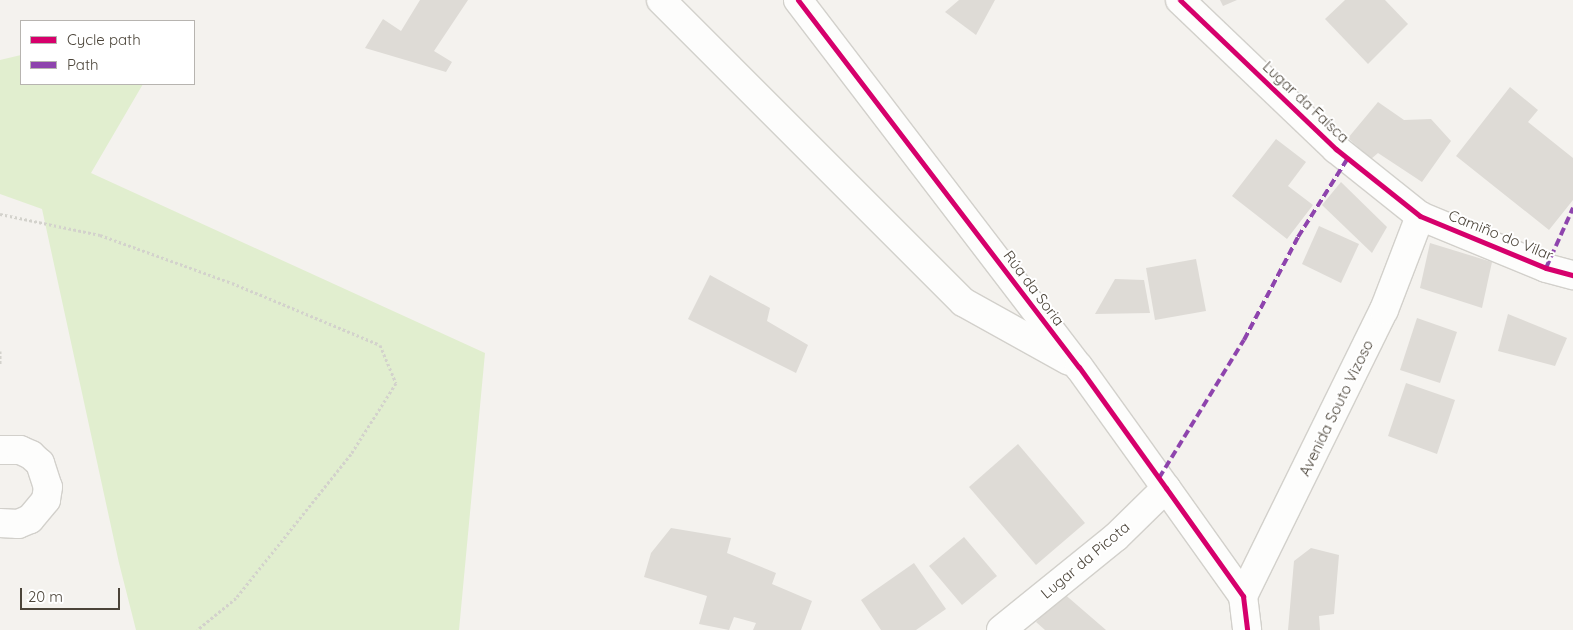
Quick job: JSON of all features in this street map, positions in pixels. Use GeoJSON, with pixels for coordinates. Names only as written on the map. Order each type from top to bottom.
{"type":"FeatureCollection","features":[{"type":"Feature","properties":{"kind":"street"},"geometry":{"type":"LineString","coordinates":[[661,0],[963,302],[1079,367]]}},
{"type":"Feature","properties":{"kind":"street","name":"Rúa da Soria"},"geometry":{"type":"LineString","coordinates":[[798,0],[1079,367],[1243,596]]}},
{"type":"Feature","properties":{"kind":"street","name":"Lugar da Faísca"},"geometry":{"type":"LineString","coordinates":[[1180,0],[1336,149],[1420,216]]}},
{"type":"Feature","properties":{"kind":"street","name":"Camiño do Vilar"},"geometry":{"type":"LineString","coordinates":[[1420,216],[1546,268],[1573,275]]}},
{"type":"Feature","properties":{"kind":"street","name":"Avenida Souto Vizoso"},"geometry":{"type":"LineString","coordinates":[[1243,596],[1384,310],[1420,216]]}},
{"type":"Feature","properties":{"kind":"street"},"geometry":{"type":"LineString","coordinates":[[0,450],[20,450],[31,455],[46,475],[48,487],[46,500],[30,519],[18,524],[0,523]]}},
{"type":"Feature","properties":{"kind":"street","name":"Lugar da Picota"},"geometry":{"type":"LineString","coordinates":[[1001,630],[1116,537],[1166,488]]}},
{"type":"Feature","properties":{"kind":"street"},"geometry":{"type":"LineString","coordinates":[[1243,596],[1247,630]]}},
{"type":"Feature","properties":{"kind":"path"},"geometry":{"type":"LineString","coordinates":[[0,214],[100,235],[232,283],[380,345],[396,383],[351,454],[236,598],[197,630]]}},
{"type":"Feature","properties":{"kind":"path"},"geometry":{"type":"LineString","coordinates":[[0,351],[0,364]]}},
{"type":"Feature","properties":{"kind":"green space"},"geometry":{"type":"Polygon","coordinates":[[[20,55],[20,85],[142,85],[91,173],[485,353],[459,630],[136,630],[119,563],[42,209],[0,194],[0,60],[20,55]]]}},
{"type":"Feature","properties":{"kind":"building"},"geometry":{"type":"Polygon","coordinates":[[[420,0],[468,0],[434,51],[452,62],[446,72],[365,48],[383,19],[401,31],[420,0]]]}},
{"type":"Feature","properties":{"kind":"building"},"geometry":{"type":"Polygon","coordinates":[[[959,0],[995,0],[976,35],[945,12],[959,0]]]}},
{"type":"Feature","properties":{"kind":"building"},"geometry":{"type":"Polygon","coordinates":[[[1220,0],[1237,0],[1223,6],[1220,0]]]}},
{"type":"Feature","properties":{"kind":"building"},"geometry":{"type":"Polygon","coordinates":[[[1345,0],[1385,0],[1408,24],[1368,64],[1325,19],[1345,0]]]}},
{"type":"Feature","properties":{"kind":"building"},"geometry":{"type":"Polygon","coordinates":[[[1510,87],[1538,110],[1528,122],[1573,158],[1573,200],[1549,230],[1456,156],[1510,87]]]}},
{"type":"Feature","properties":{"kind":"building"},"geometry":{"type":"Polygon","coordinates":[[[1378,102],[1404,120],[1431,119],[1451,141],[1422,182],[1378,153],[1371,159],[1348,138],[1378,102]]]}},
{"type":"Feature","properties":{"kind":"building"},"geometry":{"type":"Polygon","coordinates":[[[1276,139],[1306,162],[1288,186],[1313,205],[1287,239],[1232,196],[1276,139]]]}},
{"type":"Feature","properties":{"kind":"building"},"geometry":{"type":"Polygon","coordinates":[[[1341,182],[1387,227],[1372,253],[1322,205],[1341,182]]]}},
{"type":"Feature","properties":{"kind":"building"},"geometry":{"type":"Polygon","coordinates":[[[1319,226],[1359,244],[1341,283],[1302,264],[1319,226]]]}},
{"type":"Feature","properties":{"kind":"building"},"geometry":{"type":"Polygon","coordinates":[[[1430,243],[1492,262],[1482,308],[1420,288],[1430,243]]]}},
{"type":"Feature","properties":{"kind":"building"},"geometry":{"type":"Polygon","coordinates":[[[1196,259],[1206,311],[1155,320],[1146,268],[1196,259]]]}},
{"type":"Feature","properties":{"kind":"building"},"geometry":{"type":"Polygon","coordinates":[[[710,275],[770,308],[767,321],[808,345],[796,373],[688,319],[710,275]]]}},
{"type":"Feature","properties":{"kind":"building"},"geometry":{"type":"Polygon","coordinates":[[[1115,279],[1144,280],[1150,313],[1095,314],[1115,279]]]}},
{"type":"Feature","properties":{"kind":"building"},"geometry":{"type":"Polygon","coordinates":[[[1508,314],[1567,338],[1555,366],[1498,351],[1508,314]]]}},
{"type":"Feature","properties":{"kind":"building"},"geometry":{"type":"Polygon","coordinates":[[[1417,318],[1457,332],[1440,383],[1400,370],[1417,318]]]}},
{"type":"Feature","properties":{"kind":"building"},"geometry":{"type":"Polygon","coordinates":[[[1406,383],[1455,400],[1437,454],[1388,436],[1406,383]]]}},
{"type":"Feature","properties":{"kind":"building"},"geometry":{"type":"Polygon","coordinates":[[[1018,444],[1085,523],[1036,565],[969,487],[1018,444]]]}},
{"type":"Feature","properties":{"kind":"building"},"geometry":{"type":"Polygon","coordinates":[[[671,528],[731,538],[727,553],[776,573],[772,584],[812,601],[801,630],[753,630],[756,623],[734,617],[729,630],[699,624],[707,596],[644,577],[651,553],[671,528]]]}},
{"type":"Feature","properties":{"kind":"building"},"geometry":{"type":"Polygon","coordinates":[[[964,537],[997,576],[962,605],[929,566],[964,537]]]}},
{"type":"Feature","properties":{"kind":"building"},"geometry":{"type":"Polygon","coordinates":[[[1311,548],[1339,555],[1334,614],[1319,616],[1320,630],[1288,630],[1294,561],[1311,548]]]}},
{"type":"Feature","properties":{"kind":"building"},"geometry":{"type":"Polygon","coordinates":[[[914,563],[946,609],[916,630],[881,630],[861,600],[914,563]]]}},
{"type":"Feature","properties":{"kind":"building"},"geometry":{"type":"Polygon","coordinates":[[[1062,592],[1106,630],[1045,630],[1036,622],[1062,592]]]}},
{"type":"Feature","properties":{"kind":"marked path"},"geometry":{"type":"LineString","coordinates":[[1159,478],[1244,340],[1298,237],[1348,158]]}},
{"type":"Feature","properties":{"kind":"marked path"},"geometry":{"type":"LineString","coordinates":[[1546,268],[1573,208]]}},
{"type":"Feature","properties":{"kind":"cycle path"},"geometry":{"type":"LineString","coordinates":[[798,0],[1079,367],[1243,596],[1247,630]]}},
{"type":"Feature","properties":{"kind":"cycle path"},"geometry":{"type":"LineString","coordinates":[[1180,0],[1336,149],[1420,216],[1546,268],[1573,275]]}}]}
